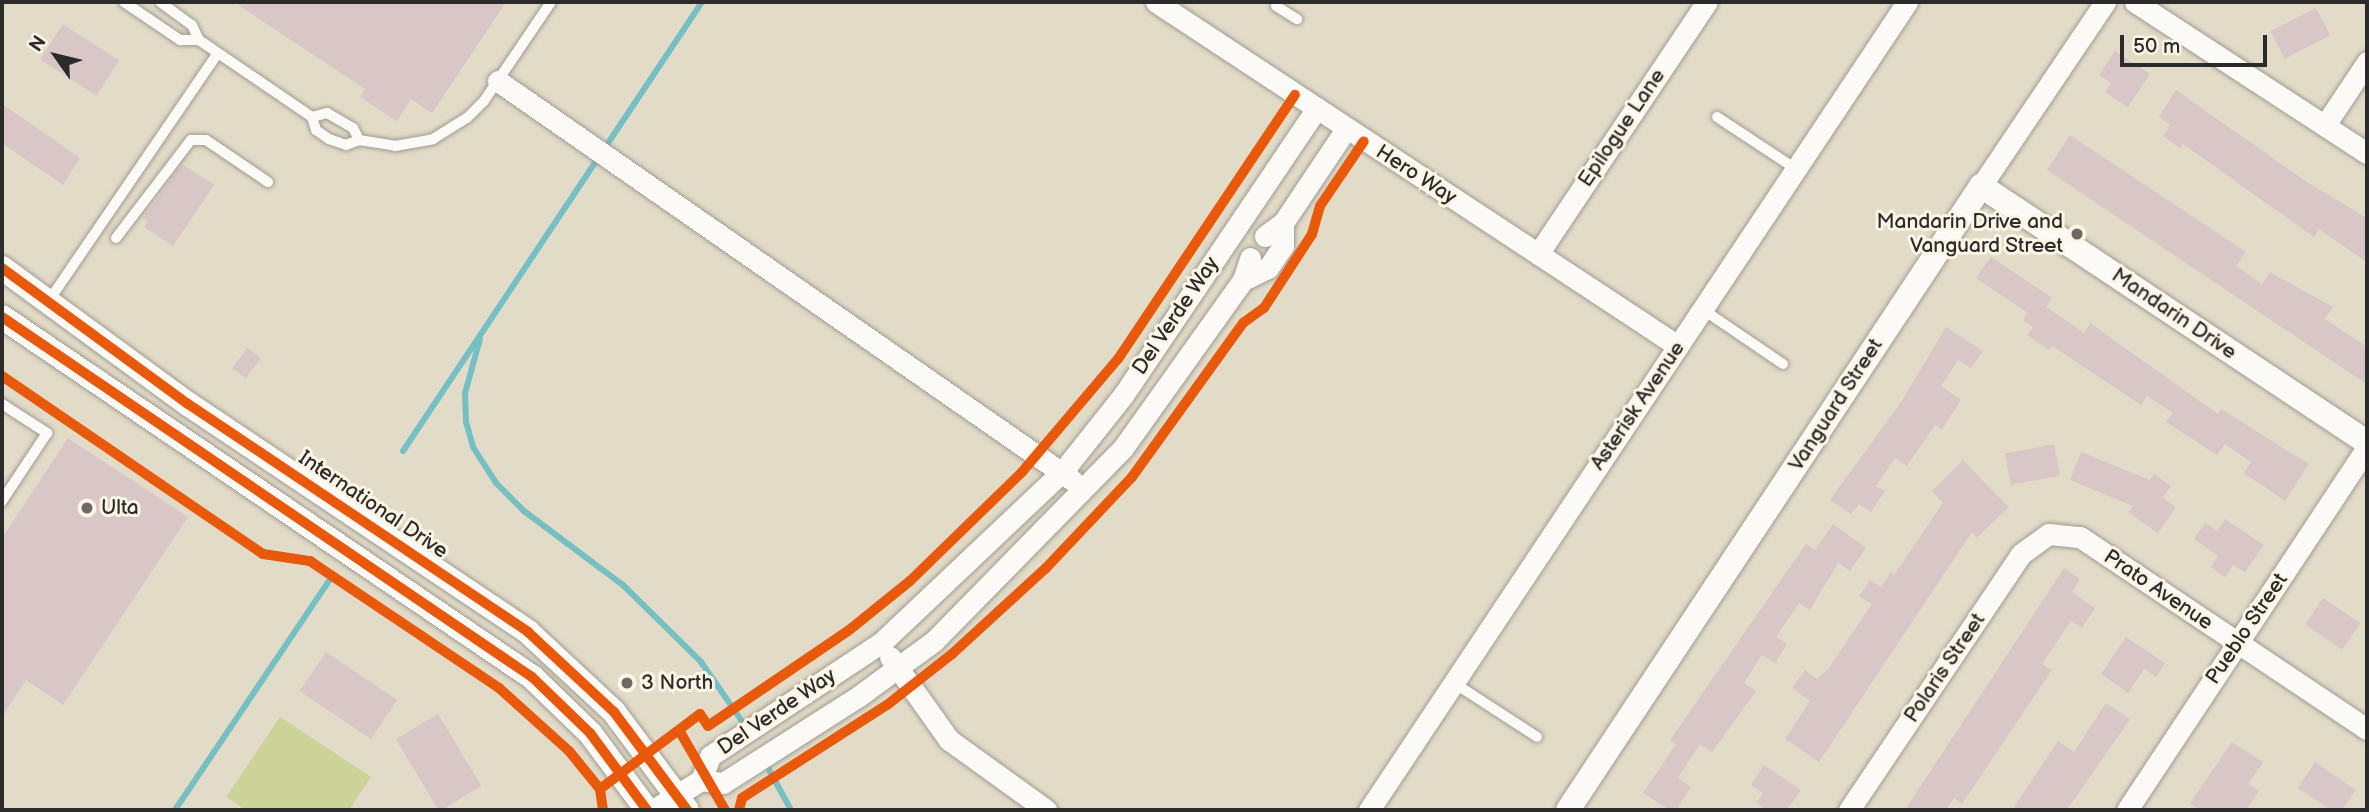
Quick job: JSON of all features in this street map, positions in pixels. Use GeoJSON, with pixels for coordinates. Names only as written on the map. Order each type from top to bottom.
{"type":"FeatureCollection","features":[{"type":"Feature","properties":{"kind":"street","name":"Epilogue Lane"},"geometry":{"type":"LineString","coordinates":[[1538,254],[1707,2]]}},
{"type":"Feature","properties":{"kind":"street","name":"Asterisk Avenue"},"geometry":{"type":"LineString","coordinates":[[1369,810],[1907,2]]}},
{"type":"Feature","properties":{"kind":"street","name":"Vanguard Street"},"geometry":{"type":"LineString","coordinates":[[1568,810],[2105,2]]}},
{"type":"Feature","properties":{"kind":"street"},"geometry":{"type":"LineString","coordinates":[[2135,2],[2367,153]]}},
{"type":"Feature","properties":{"kind":"street","name":"Hero Way"},"geometry":{"type":"LineString","coordinates":[[1162,3],[1346,130],[1678,346]]}},
{"type":"Feature","properties":{"kind":"street"},"geometry":{"type":"LineString","coordinates":[[2325,125],[2367,62]]}},
{"type":"Feature","properties":{"kind":"street"},"geometry":{"type":"LineString","coordinates":[[498,81],[1063,471],[1083,492]]}},
{"type":"Feature","properties":{"kind":"street","name":"Del Verde Way"},"geometry":{"type":"LineString","coordinates":[[1250,258],[1243,279],[1123,448],[1083,492],[933,641],[898,668],[723,783],[701,780],[710,756],[881,643],[1063,471],[1124,394],[1317,109]]}},
{"type":"Feature","properties":{"kind":"street","name":"Del Verde Way"},"geometry":{"type":"LineString","coordinates":[[1265,236],[1283,223],[1346,130]]}},
{"type":"Feature","properties":{"kind":"street","name":"Mandarin Drive"},"geometry":{"type":"LineString","coordinates":[[1981,186],[2367,442]]}},
{"type":"Feature","properties":{"kind":"street","name":"Del Verde Way"},"geometry":{"type":"LineString","coordinates":[[1243,279],[1268,268],[1283,246],[1283,223]]}},
{"type":"Feature","properties":{"kind":"street"},"geometry":{"type":"LineString","coordinates":[[1214,260],[1243,279]]}},
{"type":"Feature","properties":{"kind":"street","name":"International Drive"},"geometry":{"type":"LineString","coordinates":[[2,268],[188,404],[528,632],[614,712],[682,802]]}},
{"type":"Feature","properties":{"kind":"street"},"geometry":{"type":"LineString","coordinates":[[2,317],[532,677],[590,733],[647,810]]}},
{"type":"Feature","properties":{"kind":"street","name":"Pueblo Street"},"geometry":{"type":"LineString","coordinates":[[2127,810],[2367,448]]}},
{"type":"Feature","properties":{"kind":"street","name":"Prato Avenue"},"geometry":{"type":"LineString","coordinates":[[2049,534],[2080,537],[2367,729]]}},
{"type":"Feature","properties":{"kind":"street","name":"Polaris Street"},"geometry":{"type":"LineString","coordinates":[[1849,810],[2021,554],[2049,534]]}},
{"type":"Feature","properties":{"kind":"street"},"geometry":{"type":"LineString","coordinates":[[881,643],[949,740],[1046,810]]}},
{"type":"Feature","properties":{"kind":"street"},"geometry":{"type":"LineString","coordinates":[[653,810],[682,802],[701,780]]}},
{"type":"Feature","properties":{"kind":"lane"},"geometry":{"type":"LineString","coordinates":[[124,2],[180,40],[199,40]]}},
{"type":"Feature","properties":{"kind":"lane"},"geometry":{"type":"LineString","coordinates":[[160,2],[192,25],[199,40],[312,117],[316,130],[329,139],[346,145],[359,140],[395,146],[433,139],[467,118],[498,81],[551,2]]}},
{"type":"Feature","properties":{"kind":"lane"},"geometry":{"type":"LineString","coordinates":[[1275,3],[1297,19]]}},
{"type":"Feature","properties":{"kind":"lane"},"geometry":{"type":"LineString","coordinates":[[48,302],[218,53]]}},
{"type":"Feature","properties":{"kind":"lane"},"geometry":{"type":"LineString","coordinates":[[312,117],[327,113],[353,128],[359,140]]}},
{"type":"Feature","properties":{"kind":"lane"},"geometry":{"type":"LineString","coordinates":[[1717,117],[1796,169]]}},
{"type":"Feature","properties":{"kind":"lane"},"geometry":{"type":"LineString","coordinates":[[116,238],[165,168],[191,140],[206,140],[268,182]]}},
{"type":"Feature","properties":{"kind":"lane"},"geometry":{"type":"LineString","coordinates":[[1702,309],[1783,364]]}},
{"type":"Feature","properties":{"kind":"lane"},"geometry":{"type":"LineString","coordinates":[[2,404],[47,433],[2,501]]}},
{"type":"Feature","properties":{"kind":"lane"},"geometry":{"type":"LineString","coordinates":[[1454,682],[1537,737]]}},
{"type":"Feature","properties":{"kind":"green space"},"geometry":{"type":"Polygon","coordinates":[[[280,717],[371,777],[349,810],[246,810],[226,797],[280,717]]]}},
{"type":"Feature","properties":{"kind":"building"},"geometry":{"type":"Polygon","coordinates":[[[234,2],[506,2],[432,113],[411,99],[397,121],[360,97],[365,89],[234,2]]]}},
{"type":"Feature","properties":{"kind":"building"},"geometry":{"type":"Polygon","coordinates":[[[2316,8],[2330,36],[2285,59],[2271,31],[2316,8]]]}},
{"type":"Feature","properties":{"kind":"building"},"geometry":{"type":"Polygon","coordinates":[[[63,24],[119,60],[96,96],[40,59],[63,24]]]}},
{"type":"Feature","properties":{"kind":"building"},"geometry":{"type":"Polygon","coordinates":[[[2115,51],[2150,74],[2128,107],[2105,92],[2111,83],[2099,75],[2115,51]]]}},
{"type":"Feature","properties":{"kind":"building"},"geometry":{"type":"Polygon","coordinates":[[[2176,90],[2307,182],[2367,218],[2367,262],[2319,229],[2314,237],[2183,144],[2180,148],[2163,136],[2170,125],[2159,117],[2176,90]]]}},
{"type":"Feature","properties":{"kind":"building"},"geometry":{"type":"Polygon","coordinates":[[[2,104],[80,158],[63,185],[2,143],[2,104]]]}},
{"type":"Feature","properties":{"kind":"building"},"geometry":{"type":"Polygon","coordinates":[[[2070,135],[2246,252],[2236,266],[2262,284],[2270,272],[2333,307],[2325,319],[2367,347],[2367,384],[2047,170],[2070,135]]]}},
{"type":"Feature","properties":{"kind":"building"},"geometry":{"type":"Polygon","coordinates":[[[182,164],[214,185],[173,246],[144,227],[148,221],[143,218],[182,164]]]}},
{"type":"Feature","properties":{"kind":"building"},"geometry":{"type":"Polygon","coordinates":[[[1991,257],[2052,298],[2046,307],[2084,333],[2090,323],[2218,414],[2221,409],[2309,464],[2285,501],[2244,473],[2251,462],[2225,444],[2217,455],[2166,422],[2173,413],[2147,396],[2141,405],[2052,346],[2049,350],[2027,335],[2033,327],[2023,320],[2027,312],[1976,278],[1991,257]]]}},
{"type":"Feature","properties":{"kind":"building"},"geometry":{"type":"Polygon","coordinates":[[[1946,327],[1983,351],[1971,368],[1958,360],[1941,386],[1961,400],[1942,429],[1935,425],[1907,466],[1895,458],[1876,486],[1885,491],[1871,512],[1859,504],[1851,514],[1830,500],[1901,402],[1946,327]]]}},
{"type":"Feature","properties":{"kind":"building"},"geometry":{"type":"Polygon","coordinates":[[[247,348],[261,358],[246,378],[232,368],[247,348]]]}},
{"type":"Feature","properties":{"kind":"building"},"geometry":{"type":"Polygon","coordinates":[[[68,438],[188,517],[63,705],[26,680],[2,717],[2,538],[68,438]]]}},
{"type":"Feature","properties":{"kind":"building"},"geometry":{"type":"Polygon","coordinates":[[[2054,444],[2060,475],[2011,485],[2005,454],[2054,444]]]}},
{"type":"Feature","properties":{"kind":"building"},"geometry":{"type":"Polygon","coordinates":[[[2081,452],[2150,480],[2154,474],[2171,486],[2163,498],[2176,507],[2158,533],[2128,512],[2133,506],[2070,480],[2081,452]]]}},
{"type":"Feature","properties":{"kind":"building"},"geometry":{"type":"Polygon","coordinates":[[[1963,460],[2009,507],[1977,538],[1972,532],[1819,762],[1785,739],[1810,701],[1792,688],[1805,670],[1817,679],[1829,668],[1872,604],[1859,596],[1870,580],[1881,587],[1891,572],[1894,575],[1943,503],[1932,491],[1963,460]]]}},
{"type":"Feature","properties":{"kind":"building"},"geometry":{"type":"Polygon","coordinates":[[[2225,519],[2264,545],[2245,572],[2233,565],[2225,577],[2211,567],[2218,556],[2194,539],[2205,523],[2217,531],[2225,519]]]}},
{"type":"Feature","properties":{"kind":"building"},"geometry":{"type":"Polygon","coordinates":[[[1833,524],[1866,548],[1850,571],[1838,563],[1810,610],[1799,603],[1776,637],[1787,644],[1775,663],[1762,655],[1744,683],[1756,691],[1712,752],[1700,744],[1678,778],[1691,787],[1676,810],[1669,810],[1643,793],[1676,744],[1670,740],[1806,544],[1815,550],[1833,524]]]}},
{"type":"Feature","properties":{"kind":"building"},"geometry":{"type":"Polygon","coordinates":[[[2064,568],[2080,579],[2072,592],[2095,608],[2082,628],[2071,621],[2042,664],[2052,670],[1962,804],[1954,798],[1946,810],[1905,810],[2064,568]]]}},
{"type":"Feature","properties":{"kind":"building"},"geometry":{"type":"Polygon","coordinates":[[[2323,598],[2360,623],[2342,650],[2305,625],[2323,598]]]}},
{"type":"Feature","properties":{"kind":"building"},"geometry":{"type":"Polygon","coordinates":[[[2126,637],[2165,663],[2156,677],[2144,669],[2128,693],[2101,674],[2126,637]]]}},
{"type":"Feature","properties":{"kind":"building"},"geometry":{"type":"Polygon","coordinates":[[[326,652],[397,700],[371,739],[300,691],[326,652]]]}},
{"type":"Feature","properties":{"kind":"building"},"geometry":{"type":"Polygon","coordinates":[[[2106,703],[2130,719],[2067,810],[2012,810],[2058,741],[2074,752],[2106,703]]]}},
{"type":"Feature","properties":{"kind":"building"},"geometry":{"type":"Polygon","coordinates":[[[438,714],[481,786],[439,810],[396,739],[438,714]]]}},
{"type":"Feature","properties":{"kind":"building"},"geometry":{"type":"Polygon","coordinates":[[[2232,742],[2263,762],[2248,784],[2259,791],[2246,810],[2200,810],[2190,803],[2232,742]]]}},
{"type":"Feature","properties":{"kind":"building"},"geometry":{"type":"Polygon","coordinates":[[[2315,762],[2356,790],[2342,810],[2331,810],[2298,788],[2315,762]]]}},
{"type":"Feature","properties":{"kind":"building"},"geometry":{"type":"Polygon","coordinates":[[[1764,765],[1801,790],[1787,810],[1767,810],[1756,803],[1763,793],[1751,785],[1764,765]]]}},
{"type":"Feature","properties":{"kind":"waterway"},"geometry":{"type":"LineString","coordinates":[[403,451],[702,2]]}},
{"type":"Feature","properties":{"kind":"waterway"},"geometry":{"type":"LineString","coordinates":[[480,339],[465,393],[466,422],[473,447],[496,483],[524,511],[623,585],[701,662],[744,724]]}},
{"type":"Feature","properties":{"kind":"waterway"},"geometry":{"type":"LineString","coordinates":[[175,810],[329,581]]}},
{"type":"Feature","properties":{"kind":"waterway"},"geometry":{"type":"LineString","coordinates":[[767,766],[791,810]]}},
{"type":"Feature","properties":{"kind":"cycle path"},"geometry":{"type":"LineString","coordinates":[[600,789],[700,714],[708,726],[848,631],[910,581],[1022,472],[1118,359],[1295,95]]}},
{"type":"Feature","properties":{"kind":"cycle path"},"geometry":{"type":"LineString","coordinates":[[739,810],[742,798],[887,705],[952,654],[1046,568],[1132,477],[1243,323],[1264,308],[1312,234],[1320,206],[1364,141]]}},
{"type":"Feature","properties":{"kind":"cycle path"},"geometry":{"type":"LineString","coordinates":[[2,268],[188,404],[528,632],[614,712],[687,810]]}},
{"type":"Feature","properties":{"kind":"cycle path"},"geometry":{"type":"LineString","coordinates":[[2,317],[532,677],[590,733],[647,810]]}},
{"type":"Feature","properties":{"kind":"cycle path"},"geometry":{"type":"LineString","coordinates":[[2,376],[263,554],[310,561],[499,688],[569,751],[600,789],[603,810]]}},
{"type":"Feature","properties":{"kind":"cycle path"},"geometry":{"type":"LineString","coordinates":[[679,730],[725,810]]}},
{"type":"Feature","properties":{"kind":"place","name":"Mandarin Drive and Vanguard Street"},"geometry":{"type":"Point","coordinates":[2077,234]}},
{"type":"Feature","properties":{"kind":"place","name":"Ulta"},"geometry":{"type":"Point","coordinates":[87,508]}},
{"type":"Feature","properties":{"kind":"place","name":"3 North"},"geometry":{"type":"Point","coordinates":[627,683]}}]}
